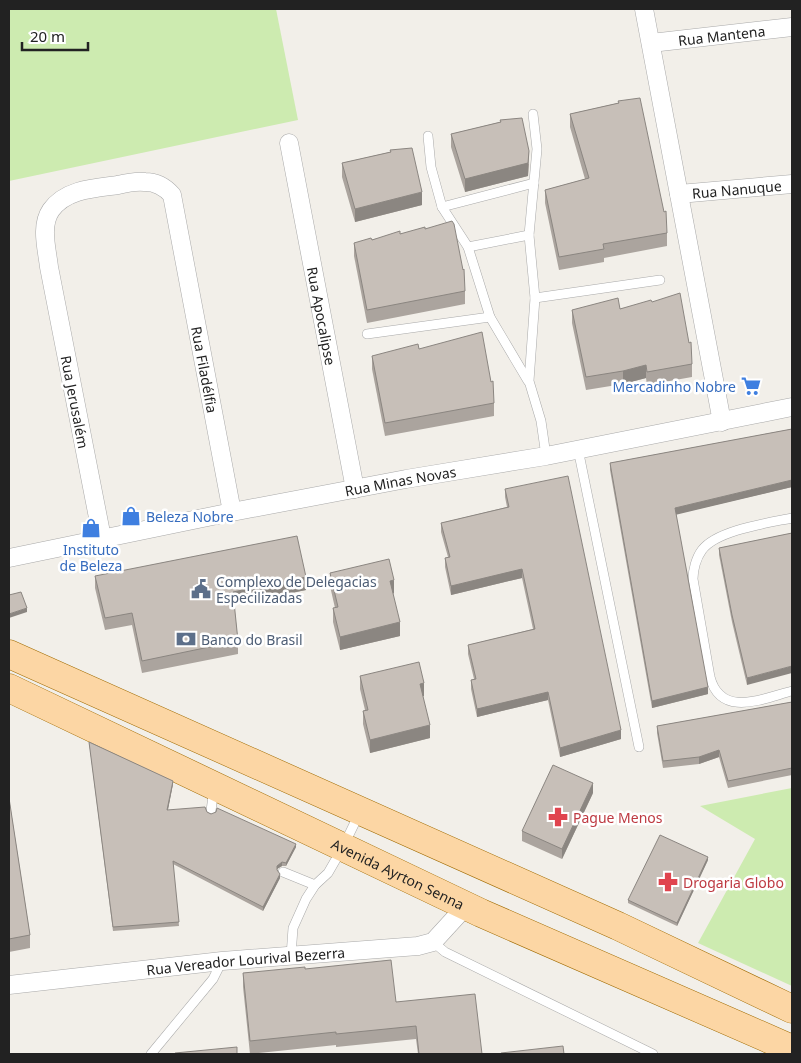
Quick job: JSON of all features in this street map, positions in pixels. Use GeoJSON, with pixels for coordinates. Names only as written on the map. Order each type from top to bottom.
{"type":"FeatureCollection","features":[{"type":"Feature","properties":{"kind":"main road"},"geometry":{"type":"LineString","coordinates":[[9,654],[618,926],[792,1009]]}},
{"type":"Feature","properties":{"kind":"main road","name":"Avenida Ayrton Senna"},"geometry":{"type":"LineString","coordinates":[[9,688],[213,798],[343,848],[466,906],[792,1050]]}},
{"type":"Feature","properties":{"kind":"street"},"geometry":{"type":"LineString","coordinates":[[644,9],[722,422]]}},
{"type":"Feature","properties":{"kind":"street","name":"Rua Mantena"},"geometry":{"type":"LineString","coordinates":[[651,43],[792,27]]}},
{"type":"Feature","properties":{"kind":"street","name":"Rua Apocalipse"},"geometry":{"type":"LineString","coordinates":[[289,143],[355,489]]}},
{"type":"Feature","properties":{"kind":"street","name":"Rua Filadélfia"},"geometry":{"type":"LineString","coordinates":[[49,266],[45,234],[50,212],[69,195],[85,190],[144,182],[158,184],[172,195],[232,512]]}},
{"type":"Feature","properties":{"kind":"street","name":"Rua Nanuque"},"geometry":{"type":"LineString","coordinates":[[679,194],[792,184]]}},
{"type":"Feature","properties":{"kind":"street","name":"Rua Jerusalém"},"geometry":{"type":"LineString","coordinates":[[49,266],[102,538]]}},
{"type":"Feature","properties":{"kind":"street","name":"Rua Minas Novas"},"geometry":{"type":"LineString","coordinates":[[9,558],[232,512],[406,479],[546,456],[792,407]]}},
{"type":"Feature","properties":{"kind":"street"},"geometry":{"type":"LineString","coordinates":[[433,942],[466,906]]}},
{"type":"Feature","properties":{"kind":"street","name":"Rua Vereador Lourival Bezerra"},"geometry":{"type":"LineString","coordinates":[[9,985],[222,961],[418,946],[433,942]]}},
{"type":"Feature","properties":{"kind":"lane"},"geometry":{"type":"LineString","coordinates":[[529,381],[535,298],[529,235],[537,149],[533,114]]}},
{"type":"Feature","properties":{"kind":"lane"},"geometry":{"type":"LineString","coordinates":[[428,136],[430,168],[442,207],[468,247],[490,317],[529,381],[541,422],[546,456]]}},
{"type":"Feature","properties":{"kind":"lane"},"geometry":{"type":"LineString","coordinates":[[442,207],[534,184]]}},
{"type":"Feature","properties":{"kind":"lane"},"geometry":{"type":"LineString","coordinates":[[468,247],[529,235]]}},
{"type":"Feature","properties":{"kind":"lane"},"geometry":{"type":"LineString","coordinates":[[535,298],[660,280]]}},
{"type":"Feature","properties":{"kind":"lane"},"geometry":{"type":"LineString","coordinates":[[367,334],[490,317]]}},
{"type":"Feature","properties":{"kind":"lane"},"geometry":{"type":"LineString","coordinates":[[578,449],[639,748]]}},
{"type":"Feature","properties":{"kind":"lane"},"geometry":{"type":"LineString","coordinates":[[792,518],[722,536],[710,543],[702,551],[693,570],[693,579],[713,686],[728,700],[738,703],[750,702],[792,691]]}},
{"type":"Feature","properties":{"kind":"lane"},"geometry":{"type":"LineString","coordinates":[[291,956],[293,928],[306,899],[328,873],[343,848],[360,812]]}},
{"type":"Feature","properties":{"kind":"lane"},"geometry":{"type":"LineString","coordinates":[[283,872],[316,885]]}},
{"type":"Feature","properties":{"kind":"lane"},"geometry":{"type":"LineString","coordinates":[[433,942],[445,952],[653,1054]]}},
{"type":"Feature","properties":{"kind":"lane"},"geometry":{"type":"LineString","coordinates":[[151,1054],[213,979],[222,961]]}},
{"type":"Feature","properties":{"kind":"green space"},"geometry":{"type":"Polygon","coordinates":[[[9,9],[276,9],[298,120],[9,181],[9,9]]]}},
{"type":"Feature","properties":{"kind":"green space"},"geometry":{"type":"Polygon","coordinates":[[[792,788],[792,986],[698,943],[755,839],[700,806],[792,788]]]}},
{"type":"Feature","properties":{"kind":"building"},"geometry":{"type":"Polygon","coordinates":[[[640,98],[664,212],[666,211],[667,233],[603,244],[604,249],[559,257],[545,190],[589,178],[570,114],[619,103],[618,101],[640,98]]]}},
{"type":"Feature","properties":{"kind":"building"},"geometry":{"type":"Polygon","coordinates":[[[522,118],[529,151],[528,163],[465,179],[451,134],[501,122],[500,120],[522,118]]]}},
{"type":"Feature","properties":{"kind":"building"},"geometry":{"type":"Polygon","coordinates":[[[412,148],[422,192],[355,209],[342,163],[391,152],[390,150],[412,148]]]}},
{"type":"Feature","properties":{"kind":"building"},"geometry":{"type":"Polygon","coordinates":[[[452,221],[464,269],[465,291],[367,310],[354,243],[371,238],[372,240],[400,231],[400,234],[425,227],[425,229],[452,221]]]}},
{"type":"Feature","properties":{"kind":"building"},"geometry":{"type":"Polygon","coordinates":[[[680,293],[689,343],[691,342],[692,364],[647,372],[646,365],[586,377],[572,310],[618,298],[620,309],[680,293]]]}},
{"type":"Feature","properties":{"kind":"building"},"geometry":{"type":"Polygon","coordinates":[[[482,332],[491,382],[493,381],[494,403],[385,423],[372,356],[418,344],[419,349],[482,332]]]}},
{"type":"Feature","properties":{"kind":"building"},"geometry":{"type":"Polygon","coordinates":[[[792,429],[792,480],[675,508],[708,687],[652,701],[610,463],[792,429]]]}},
{"type":"Feature","properties":{"kind":"building"},"geometry":{"type":"Polygon","coordinates":[[[568,476],[621,730],[560,748],[548,692],[477,709],[471,680],[476,679],[468,645],[535,629],[522,569],[451,586],[445,558],[450,557],[441,523],[509,507],[505,489],[568,476]]]}},
{"type":"Feature","properties":{"kind":"building"},"geometry":{"type":"Polygon","coordinates":[[[792,533],[792,666],[747,678],[719,548],[792,533]]]}},
{"type":"Feature","properties":{"kind":"building"},"geometry":{"type":"Polygon","coordinates":[[[297,536],[306,577],[233,592],[238,641],[142,661],[132,613],[105,618],[95,576],[297,536]]]}},
{"type":"Feature","properties":{"kind":"building"},"geometry":{"type":"Polygon","coordinates":[[[389,559],[394,580],[390,581],[400,622],[340,637],[333,608],[338,607],[330,573],[389,559]]]}},
{"type":"Feature","properties":{"kind":"building"},"geometry":{"type":"Polygon","coordinates":[[[21,592],[27,608],[9,614],[9,595],[21,592]]]}},
{"type":"Feature","properties":{"kind":"building"},"geometry":{"type":"Polygon","coordinates":[[[419,662],[424,683],[420,684],[430,725],[370,740],[363,711],[368,710],[360,676],[419,662]]]}},
{"type":"Feature","properties":{"kind":"building"},"geometry":{"type":"Polygon","coordinates":[[[792,702],[792,768],[728,781],[719,750],[699,757],[663,761],[657,726],[792,702]]]}},
{"type":"Feature","properties":{"kind":"building"},"geometry":{"type":"Polygon","coordinates":[[[89,742],[173,781],[167,810],[205,807],[207,812],[211,814],[216,812],[217,808],[296,844],[286,863],[282,862],[277,866],[280,874],[263,907],[173,861],[179,922],[113,927],[89,742]]]}},
{"type":"Feature","properties":{"kind":"building","name":"Pague Menos"},"geometry":{"type":"Polygon","coordinates":[[[553,765],[593,783],[562,849],[522,831],[553,765]]]}},
{"type":"Feature","properties":{"kind":"building"},"geometry":{"type":"Polygon","coordinates":[[[9,798],[30,935],[9,939],[9,798]]]}},
{"type":"Feature","properties":{"kind":"building","name":"Drogaria Globo"},"geometry":{"type":"Polygon","coordinates":[[[660,835],[708,857],[677,923],[628,900],[660,835]]]}},
{"type":"Feature","properties":{"kind":"building"},"geometry":{"type":"Polygon","coordinates":[[[391,960],[396,1002],[475,994],[482,1054],[419,1054],[416,1026],[250,1041],[243,973],[391,960]]]}},
{"type":"Feature","properties":{"kind":"building"},"geometry":{"type":"Polygon","coordinates":[[[563,1046],[564,1054],[501,1054],[501,1053],[563,1046]]]}},
{"type":"Feature","properties":{"kind":"building"},"geometry":{"type":"Polygon","coordinates":[[[237,1047],[237,1054],[175,1054],[175,1053],[237,1047]]]}},
{"type":"Feature","properties":{"kind":"place","name":"Mercadinho Nobre"},"geometry":{"type":"Point","coordinates":[751,386]}},
{"type":"Feature","properties":{"kind":"place","name":"Beleza Nobre"},"geometry":{"type":"Point","coordinates":[131,516]}},
{"type":"Feature","properties":{"kind":"place","name":"Instituto de Beleza"},"geometry":{"type":"Point","coordinates":[91,528]}},
{"type":"Feature","properties":{"kind":"place","name":"Complexo de Delegacias Especilizadas"},"geometry":{"type":"Point","coordinates":[201,589]}},
{"type":"Feature","properties":{"kind":"place","name":"Banco do Brasil"},"geometry":{"type":"Point","coordinates":[186,639]}},
{"type":"Feature","properties":{"kind":"place","name":"Pague Menos"},"geometry":{"type":"Point","coordinates":[558,817]}},
{"type":"Feature","properties":{"kind":"place","name":"Drogaria Globo"},"geometry":{"type":"Point","coordinates":[668,882]}}]}
